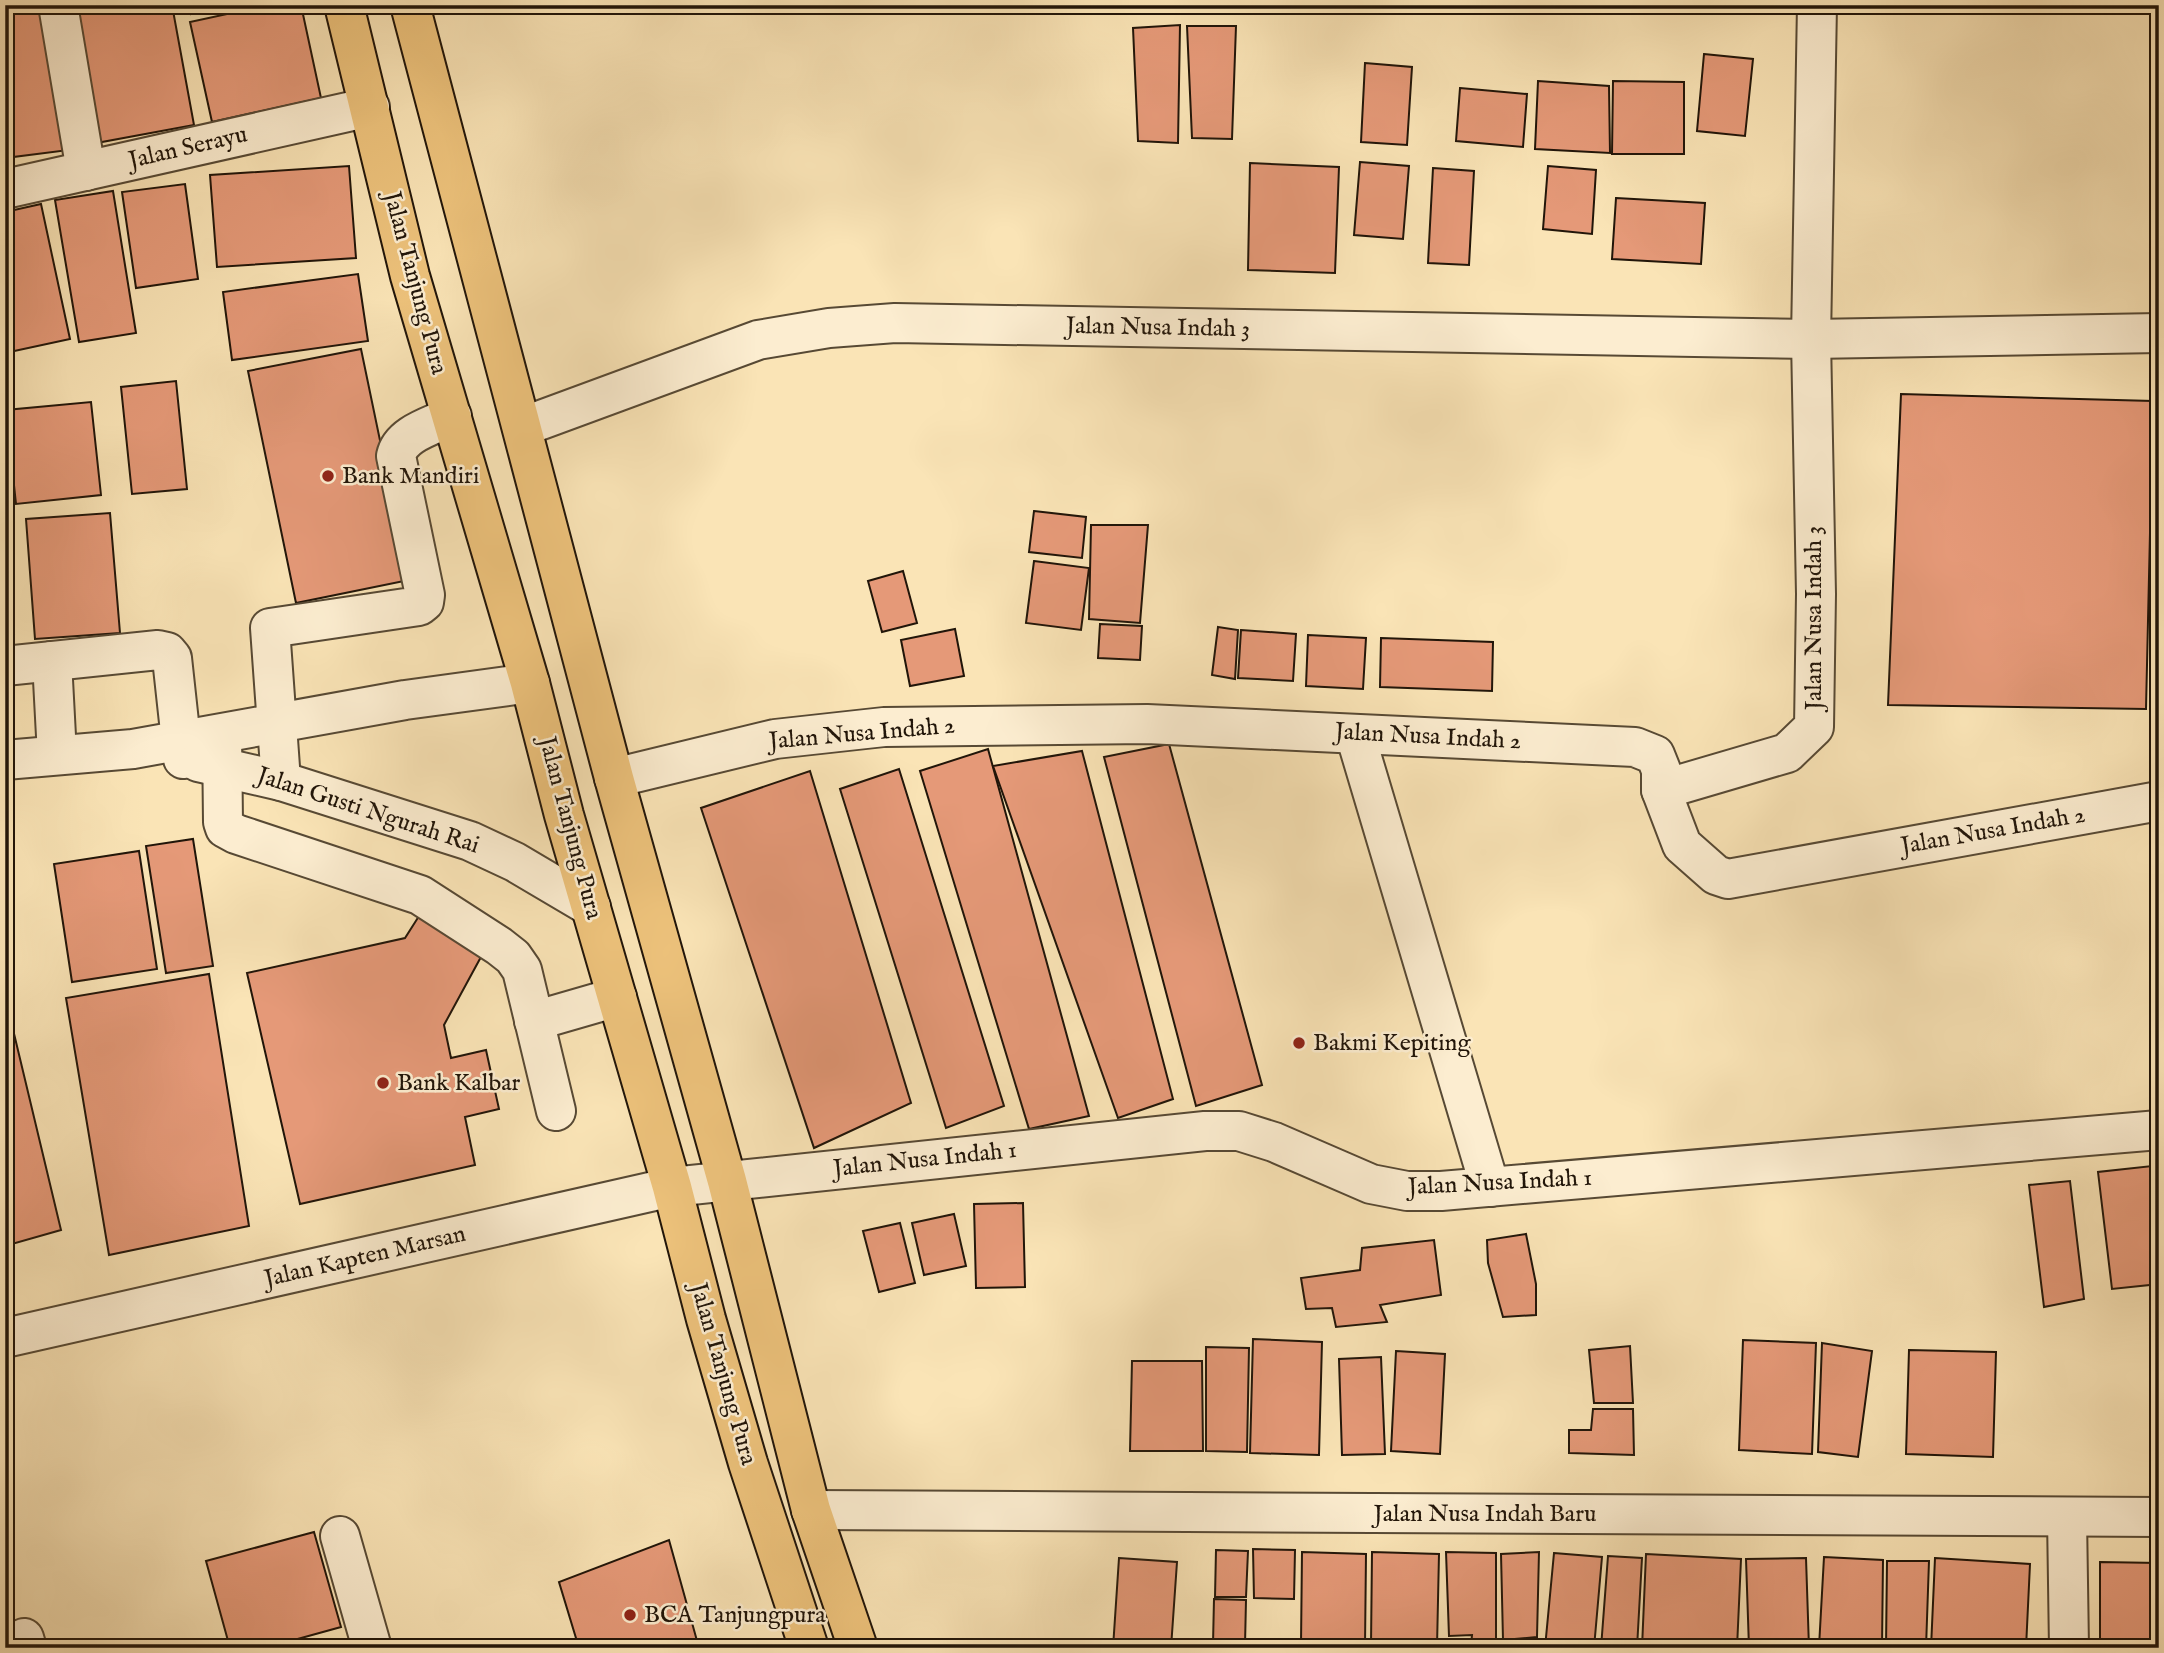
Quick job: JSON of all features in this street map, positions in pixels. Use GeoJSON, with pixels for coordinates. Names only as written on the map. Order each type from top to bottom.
{"type":"FeatureCollection","features":[{"type":"Feature","properties":{"kind":"highway","name":"Jalan Tanjung Pura"},"geometry":{"type":"LineString","coordinates":[[344,5],[410,275],[530,683],[564,815],[672,1187],[744,1450],[809,1648]]}},
{"type":"Feature","properties":{"kind":"highway","name":"Jalan Tanjung Pura"},"geometry":{"type":"LineString","coordinates":[[410,5],[614,778],[727,1181],[811,1510],[858,1648]]}},
{"type":"Feature","properties":{"kind":"street"},"geometry":{"type":"LineString","coordinates":[[58,5],[86,171]]}},
{"type":"Feature","properties":{"kind":"street","name":"Jalan Nusa Indah 3"},"geometry":{"type":"LineString","coordinates":[[1661,790],[1787,753],[1814,727],[1816,594],[1811,339],[1817,5]]}},
{"type":"Feature","properties":{"kind":"street","name":"Jalan Serayu"},"geometry":{"type":"LineString","coordinates":[[5,189],[370,107]]}},
{"type":"Feature","properties":{"kind":"street","name":"Jalan Nusa Indah 3"},"geometry":{"type":"LineString","coordinates":[[522,427],[758,340],[829,328],[882,324],[1811,339],[2159,334]]}},
{"type":"Feature","properties":{"kind":"street"},"geometry":{"type":"LineString","coordinates":[[281,781],[271,628],[419,606],[424,602],[425,594],[396,456],[398,446],[406,438],[452,416]]}},
{"type":"Feature","properties":{"kind":"street"},"geometry":{"type":"LineString","coordinates":[[5,666],[158,650],[167,652],[172,658],[182,750]]}},
{"type":"Feature","properties":{"kind":"street"},"geometry":{"type":"LineString","coordinates":[[52,660],[57,755]]}},
{"type":"Feature","properties":{"kind":"street","name":"Jalan Gusti Ngurah Rai"},"geometry":{"type":"LineString","coordinates":[[5,760],[133,749],[222,750],[278,723],[405,700],[530,683]]}},
{"type":"Feature","properties":{"kind":"street","name":"Jalan Nusa Indah 2"},"geometry":{"type":"LineString","coordinates":[[614,778],[775,738],[884,727],[1147,724],[1635,747],[1655,755],[1661,770],[1661,790],[1682,845],[1716,875],[1728,879],[2159,801]]}},
{"type":"Feature","properties":{"kind":"street"},"geometry":{"type":"LineString","coordinates":[[1355,734],[1490,1187]]}},
{"type":"Feature","properties":{"kind":"street"},"geometry":{"type":"LineString","coordinates":[[222,750],[225,828],[230,832],[408,891],[440,907],[513,957],[522,970],[556,1111]]}},
{"type":"Feature","properties":{"kind":"street","name":"Jalan Gusti Ngurah Rai"},"geometry":{"type":"LineString","coordinates":[[222,750],[281,781],[470,841],[515,862],[591,907]]}},
{"type":"Feature","properties":{"kind":"street"},"geometry":{"type":"LineString","coordinates":[[534,1021],[617,997]]}},
{"type":"Feature","properties":{"kind":"street","name":"Jalan Nusa Indah 1"},"geometry":{"type":"LineString","coordinates":[[727,1181],[1205,1131],[1239,1131],[1274,1142],[1371,1184],[1407,1191],[1441,1191],[2159,1130]]}},
{"type":"Feature","properties":{"kind":"street","name":"Jalan Kapten Marsan"},"geometry":{"type":"LineString","coordinates":[[5,1338],[672,1187],[727,1181]]}},
{"type":"Feature","properties":{"kind":"street","name":"Jalan Nusa Indah Baru"},"geometry":{"type":"LineString","coordinates":[[811,1510],[2159,1517]]}},
{"type":"Feature","properties":{"kind":"street"},"geometry":{"type":"LineString","coordinates":[[2067,1517],[2069,1648]]}},
{"type":"Feature","properties":{"kind":"street"},"geometry":{"type":"LineString","coordinates":[[340,1536],[372,1648]]}},
{"type":"Feature","properties":{"kind":"building"},"geometry":{"type":"Polygon","coordinates":[[[5,5],[50,5],[69,150],[5,158],[5,5]]]}},
{"type":"Feature","properties":{"kind":"building"},"geometry":{"type":"Polygon","coordinates":[[[65,5],[172,5],[194,125],[91,144],[65,5]]]}},
{"type":"Feature","properties":{"kind":"building"},"geometry":{"type":"Polygon","coordinates":[[[190,5],[235,5],[191,14],[190,5]]]}},
{"type":"Feature","properties":{"kind":"building"},"geometry":{"type":"Polygon","coordinates":[[[269,5],[301,5],[321,98],[212,122],[190,22],[269,5]]]}},
{"type":"Feature","properties":{"kind":"building"},"geometry":{"type":"Polygon","coordinates":[[[1180,25],[1178,143],[1138,141],[1133,28],[1180,25]]]}},
{"type":"Feature","properties":{"kind":"building"},"geometry":{"type":"Polygon","coordinates":[[[1187,26],[1236,26],[1232,139],[1192,138],[1187,26]]]}},
{"type":"Feature","properties":{"kind":"building"},"geometry":{"type":"Polygon","coordinates":[[[1704,54],[1753,59],[1745,136],[1697,131],[1704,54]]]}},
{"type":"Feature","properties":{"kind":"building"},"geometry":{"type":"Polygon","coordinates":[[[1365,63],[1412,67],[1407,145],[1361,142],[1365,63]]]}},
{"type":"Feature","properties":{"kind":"building"},"geometry":{"type":"Polygon","coordinates":[[[1538,81],[1609,86],[1610,153],[1535,149],[1538,81]]]}},
{"type":"Feature","properties":{"kind":"building"},"geometry":{"type":"Polygon","coordinates":[[[1613,81],[1684,82],[1684,154],[1612,154],[1613,81]]]}},
{"type":"Feature","properties":{"kind":"building"},"geometry":{"type":"Polygon","coordinates":[[[1460,88],[1527,94],[1523,147],[1456,141],[1460,88]]]}},
{"type":"Feature","properties":{"kind":"building"},"geometry":{"type":"Polygon","coordinates":[[[1360,162],[1409,166],[1403,239],[1354,235],[1360,162]]]}},
{"type":"Feature","properties":{"kind":"building"},"geometry":{"type":"Polygon","coordinates":[[[1250,163],[1339,167],[1335,273],[1248,270],[1250,163]]]}},
{"type":"Feature","properties":{"kind":"building"},"geometry":{"type":"Polygon","coordinates":[[[349,166],[356,258],[217,267],[210,175],[349,166]]]}},
{"type":"Feature","properties":{"kind":"building"},"geometry":{"type":"Polygon","coordinates":[[[1548,166],[1596,170],[1592,234],[1543,229],[1548,166]]]}},
{"type":"Feature","properties":{"kind":"building"},"geometry":{"type":"Polygon","coordinates":[[[1433,168],[1474,171],[1469,265],[1428,263],[1433,168]]]}},
{"type":"Feature","properties":{"kind":"building"},"geometry":{"type":"Polygon","coordinates":[[[185,184],[198,279],[136,288],[122,192],[185,184]]]}},
{"type":"Feature","properties":{"kind":"building"},"geometry":{"type":"Polygon","coordinates":[[[113,191],[136,333],[79,342],[55,200],[113,191]]]}},
{"type":"Feature","properties":{"kind":"building"},"geometry":{"type":"Polygon","coordinates":[[[1616,198],[1705,203],[1701,264],[1612,259],[1616,198]]]}},
{"type":"Feature","properties":{"kind":"building"},"geometry":{"type":"Polygon","coordinates":[[[41,204],[70,339],[5,353],[5,212],[41,204]]]}},
{"type":"Feature","properties":{"kind":"building"},"geometry":{"type":"Polygon","coordinates":[[[358,274],[368,341],[232,360],[223,292],[358,274]]]}},
{"type":"Feature","properties":{"kind":"building","name":"Bank Mandiri"},"geometry":{"type":"Polygon","coordinates":[[[361,349],[409,580],[296,603],[248,371],[361,349]]]}},
{"type":"Feature","properties":{"kind":"building"},"geometry":{"type":"Polygon","coordinates":[[[176,381],[187,489],[132,494],[121,387],[176,381]]]}},
{"type":"Feature","properties":{"kind":"building"},"geometry":{"type":"Polygon","coordinates":[[[1901,394],[2153,401],[2146,709],[1888,705],[1901,394]]]}},
{"type":"Feature","properties":{"kind":"building"},"geometry":{"type":"Polygon","coordinates":[[[91,402],[101,495],[16,504],[6,410],[91,402]]]}},
{"type":"Feature","properties":{"kind":"building"},"geometry":{"type":"Polygon","coordinates":[[[1034,511],[1086,517],[1082,558],[1029,552],[1034,511]]]}},
{"type":"Feature","properties":{"kind":"building"},"geometry":{"type":"Polygon","coordinates":[[[110,513],[120,633],[35,639],[26,519],[110,513]]]}},
{"type":"Feature","properties":{"kind":"building"},"geometry":{"type":"Polygon","coordinates":[[[1091,525],[1148,525],[1140,623],[1089,619],[1091,525]]]}},
{"type":"Feature","properties":{"kind":"building"},"geometry":{"type":"Polygon","coordinates":[[[5,550],[14,634],[5,635],[5,550]]]}},
{"type":"Feature","properties":{"kind":"building"},"geometry":{"type":"Polygon","coordinates":[[[1034,561],[1089,568],[1081,630],[1026,623],[1034,561]]]}},
{"type":"Feature","properties":{"kind":"building"},"geometry":{"type":"Polygon","coordinates":[[[903,571],[917,623],[882,632],[868,581],[903,571]]]}},
{"type":"Feature","properties":{"kind":"building"},"geometry":{"type":"Polygon","coordinates":[[[1100,624],[1142,626],[1140,660],[1098,658],[1100,624]]]}},
{"type":"Feature","properties":{"kind":"building"},"geometry":{"type":"Polygon","coordinates":[[[1218,627],[1238,630],[1235,679],[1212,675],[1218,627]]]}},
{"type":"Feature","properties":{"kind":"building"},"geometry":{"type":"Polygon","coordinates":[[[955,629],[964,676],[910,686],[901,640],[955,629]]]}},
{"type":"Feature","properties":{"kind":"building"},"geometry":{"type":"Polygon","coordinates":[[[1241,630],[1296,634],[1293,681],[1238,678],[1241,630]]]}},
{"type":"Feature","properties":{"kind":"building"},"geometry":{"type":"Polygon","coordinates":[[[1308,635],[1366,638],[1363,689],[1306,686],[1308,635]]]}},
{"type":"Feature","properties":{"kind":"building"},"geometry":{"type":"Polygon","coordinates":[[[1381,638],[1493,642],[1492,691],[1380,687],[1381,638]]]}},
{"type":"Feature","properties":{"kind":"building"},"geometry":{"type":"Polygon","coordinates":[[[2159,718],[2159,756],[2152,720],[2159,718]]]}},
{"type":"Feature","properties":{"kind":"building"},"geometry":{"type":"Polygon","coordinates":[[[1169,744],[1262,1085],[1196,1106],[1104,757],[1169,744]]]}},
{"type":"Feature","properties":{"kind":"building"},"geometry":{"type":"Polygon","coordinates":[[[988,749],[1089,1116],[1029,1129],[920,771],[988,749]]]}},
{"type":"Feature","properties":{"kind":"building"},"geometry":{"type":"Polygon","coordinates":[[[1082,751],[1173,1099],[1118,1118],[993,766],[1082,751]]]}},
{"type":"Feature","properties":{"kind":"building"},"geometry":{"type":"Polygon","coordinates":[[[899,769],[1004,1106],[946,1128],[840,789],[899,769]]]}},
{"type":"Feature","properties":{"kind":"building"},"geometry":{"type":"Polygon","coordinates":[[[810,771],[911,1103],[814,1148],[701,808],[810,771]]]}},
{"type":"Feature","properties":{"kind":"building"},"geometry":{"type":"Polygon","coordinates":[[[193,839],[213,966],[166,973],[146,846],[193,839]]]}},
{"type":"Feature","properties":{"kind":"building"},"geometry":{"type":"Polygon","coordinates":[[[139,851],[157,969],[72,982],[54,864],[139,851]]]}},
{"type":"Feature","properties":{"kind":"building","name":"Bank Kalbar"},"geometry":{"type":"Polygon","coordinates":[[[419,916],[482,955],[444,1025],[451,1058],[486,1050],[499,1109],[465,1117],[475,1165],[300,1204],[247,973],[405,938],[419,916]]]}},
{"type":"Feature","properties":{"kind":"building"},"geometry":{"type":"Polygon","coordinates":[[[209,974],[249,1226],[109,1255],[66,998],[209,974]]]}},
{"type":"Feature","properties":{"kind":"building"},"geometry":{"type":"Polygon","coordinates":[[[5,996],[61,1230],[5,1246],[5,996]]]}},
{"type":"Feature","properties":{"kind":"building"},"geometry":{"type":"Polygon","coordinates":[[[2152,1166],[2159,1227],[2159,1284],[2112,1289],[2098,1172],[2152,1166]]]}},
{"type":"Feature","properties":{"kind":"building"},"geometry":{"type":"Polygon","coordinates":[[[2070,1181],[2084,1299],[2044,1307],[2029,1185],[2070,1181]]]}},
{"type":"Feature","properties":{"kind":"building"},"geometry":{"type":"Polygon","coordinates":[[[1023,1203],[1025,1287],[976,1288],[974,1204],[1023,1203]]]}},
{"type":"Feature","properties":{"kind":"building"},"geometry":{"type":"Polygon","coordinates":[[[954,1214],[966,1266],[924,1275],[912,1223],[954,1214]]]}},
{"type":"Feature","properties":{"kind":"building"},"geometry":{"type":"Polygon","coordinates":[[[900,1223],[915,1283],[879,1292],[863,1231],[900,1223]]]}},
{"type":"Feature","properties":{"kind":"building"},"geometry":{"type":"Polygon","coordinates":[[[1526,1234],[1536,1284],[1536,1315],[1503,1317],[1488,1263],[1487,1240],[1526,1234]]]}},
{"type":"Feature","properties":{"kind":"building"},"geometry":{"type":"Polygon","coordinates":[[[1434,1240],[1441,1295],[1380,1305],[1387,1322],[1336,1327],[1332,1308],[1306,1309],[1301,1278],[1360,1270],[1362,1248],[1434,1240]]]}},
{"type":"Feature","properties":{"kind":"building"},"geometry":{"type":"Polygon","coordinates":[[[1253,1339],[1322,1342],[1319,1455],[1250,1453],[1253,1339]]]}},
{"type":"Feature","properties":{"kind":"building"},"geometry":{"type":"Polygon","coordinates":[[[1743,1340],[1816,1343],[1812,1454],[1739,1450],[1743,1340]]]}},
{"type":"Feature","properties":{"kind":"building"},"geometry":{"type":"Polygon","coordinates":[[[1822,1343],[1872,1351],[1858,1457],[1818,1452],[1822,1343]]]}},
{"type":"Feature","properties":{"kind":"building"},"geometry":{"type":"Polygon","coordinates":[[[1630,1346],[1633,1403],[1594,1403],[1589,1350],[1630,1346]]]}},
{"type":"Feature","properties":{"kind":"building"},"geometry":{"type":"Polygon","coordinates":[[[1206,1347],[1249,1348],[1247,1452],[1206,1451],[1206,1347]]]}},
{"type":"Feature","properties":{"kind":"building"},"geometry":{"type":"Polygon","coordinates":[[[1909,1350],[1996,1352],[1993,1457],[1906,1454],[1909,1350]]]}},
{"type":"Feature","properties":{"kind":"building"},"geometry":{"type":"Polygon","coordinates":[[[1396,1351],[1445,1354],[1440,1454],[1391,1451],[1396,1351]]]}},
{"type":"Feature","properties":{"kind":"building"},"geometry":{"type":"Polygon","coordinates":[[[1381,1357],[1385,1454],[1342,1455],[1339,1359],[1381,1357]]]}},
{"type":"Feature","properties":{"kind":"building"},"geometry":{"type":"Polygon","coordinates":[[[1132,1361],[1202,1361],[1203,1451],[1130,1451],[1132,1361]]]}},
{"type":"Feature","properties":{"kind":"building"},"geometry":{"type":"Polygon","coordinates":[[[1593,1409],[1633,1409],[1634,1455],[1569,1453],[1569,1430],[1591,1430],[1593,1409]]]}},
{"type":"Feature","properties":{"kind":"building"},"geometry":{"type":"Polygon","coordinates":[[[314,1532],[341,1627],[265,1648],[230,1648],[206,1561],[314,1532]]]}},
{"type":"Feature","properties":{"kind":"building","name":"BCA Tanjungpura"},"geometry":{"type":"Polygon","coordinates":[[[669,1540],[699,1648],[579,1648],[559,1582],[669,1540]]]}},
{"type":"Feature","properties":{"kind":"building"},"geometry":{"type":"Polygon","coordinates":[[[1253,1549],[1295,1550],[1294,1599],[1254,1598],[1253,1549]]]}},
{"type":"Feature","properties":{"kind":"building"},"geometry":{"type":"Polygon","coordinates":[[[1216,1550],[1248,1551],[1246,1597],[1215,1597],[1216,1550]]]}},
{"type":"Feature","properties":{"kind":"building"},"geometry":{"type":"Polygon","coordinates":[[[1302,1552],[1366,1554],[1365,1646],[1301,1644],[1302,1552]]]}},
{"type":"Feature","properties":{"kind":"building"},"geometry":{"type":"Polygon","coordinates":[[[1372,1552],[1439,1554],[1437,1647],[1371,1645],[1372,1552]]]}},
{"type":"Feature","properties":{"kind":"building"},"geometry":{"type":"Polygon","coordinates":[[[1446,1552],[1496,1553],[1496,1646],[1471,1646],[1472,1635],[1449,1636],[1446,1552]]]}},
{"type":"Feature","properties":{"kind":"building"},"geometry":{"type":"Polygon","coordinates":[[[1539,1552],[1537,1637],[1503,1640],[1501,1554],[1539,1552]]]}},
{"type":"Feature","properties":{"kind":"building"},"geometry":{"type":"Polygon","coordinates":[[[1554,1553],[1602,1557],[1594,1648],[1545,1648],[1554,1553]]]}},
{"type":"Feature","properties":{"kind":"building"},"geometry":{"type":"Polygon","coordinates":[[[1646,1554],[1741,1559],[1737,1648],[1642,1648],[1646,1554]]]}},
{"type":"Feature","properties":{"kind":"building"},"geometry":{"type":"Polygon","coordinates":[[[1608,1556],[1642,1558],[1637,1648],[1601,1648],[1608,1556]]]}},
{"type":"Feature","properties":{"kind":"building"},"geometry":{"type":"Polygon","coordinates":[[[1824,1557],[1883,1560],[1882,1648],[1819,1647],[1824,1557]]]}},
{"type":"Feature","properties":{"kind":"building"},"geometry":{"type":"Polygon","coordinates":[[[1119,1558],[1177,1562],[1171,1648],[1113,1648],[1119,1558]]]}},
{"type":"Feature","properties":{"kind":"building"},"geometry":{"type":"Polygon","coordinates":[[[1806,1558],[1809,1648],[1749,1648],[1746,1559],[1806,1558]]]}},
{"type":"Feature","properties":{"kind":"building"},"geometry":{"type":"Polygon","coordinates":[[[1935,1558],[2030,1564],[2026,1648],[1931,1648],[1935,1558]]]}},
{"type":"Feature","properties":{"kind":"building"},"geometry":{"type":"Polygon","coordinates":[[[1887,1561],[1929,1561],[1926,1648],[1886,1648],[1887,1561]]]}},
{"type":"Feature","properties":{"kind":"building"},"geometry":{"type":"Polygon","coordinates":[[[2100,1562],[2159,1563],[2159,1648],[2100,1648],[2100,1562]]]}},
{"type":"Feature","properties":{"kind":"building"},"geometry":{"type":"Polygon","coordinates":[[[1214,1599],[1246,1600],[1245,1645],[1213,1644],[1214,1599]]]}},
{"type":"Feature","properties":{"kind":"place","name":"Bank Mandiri"},"geometry":{"type":"Point","coordinates":[328,476]}},
{"type":"Feature","properties":{"kind":"place","name":"Bakmi Kepiting"},"geometry":{"type":"Point","coordinates":[1299,1043]}},
{"type":"Feature","properties":{"kind":"place","name":"Bank Kalbar"},"geometry":{"type":"Point","coordinates":[383,1083]}},
{"type":"Feature","properties":{"kind":"place","name":"BCA Tanjungpura"},"geometry":{"type":"Point","coordinates":[630,1615]}}]}
